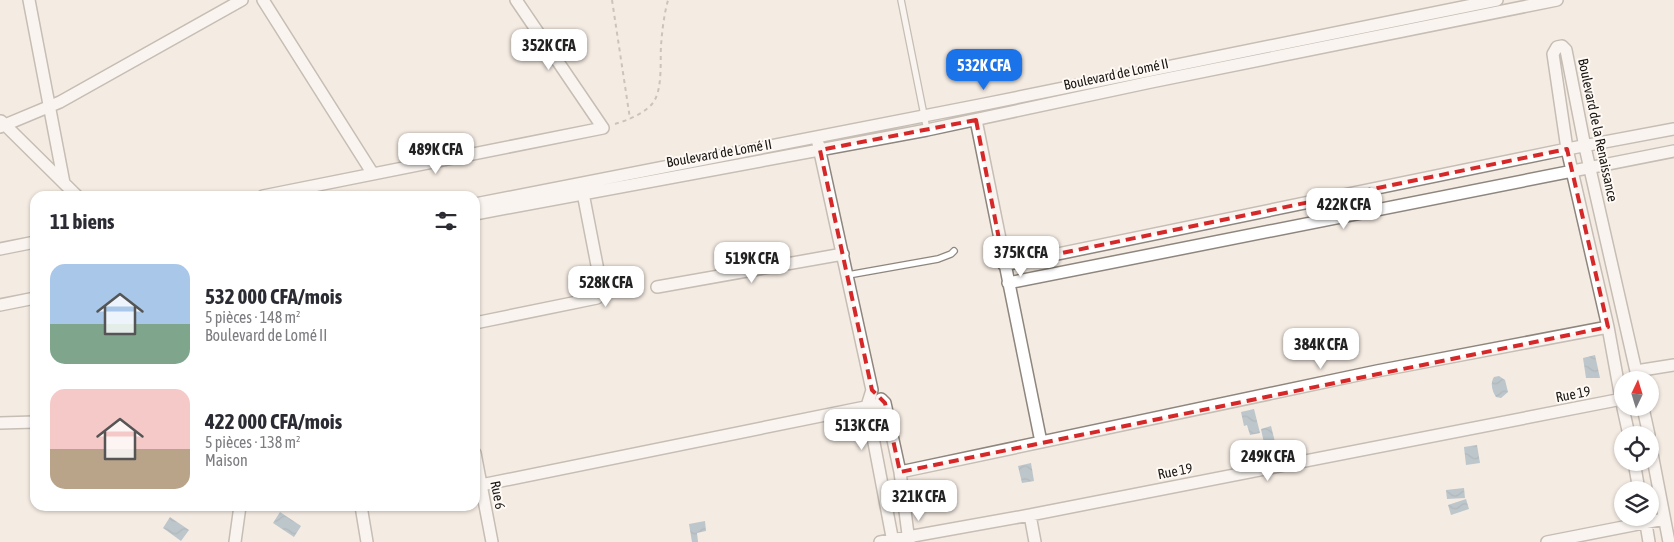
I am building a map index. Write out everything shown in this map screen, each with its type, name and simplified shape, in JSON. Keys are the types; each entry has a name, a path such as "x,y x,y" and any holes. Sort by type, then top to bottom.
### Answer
{"street":[{"path":"29,0 64,183"},
{"path":"72,191 2,124 49,106 242,0"},
{"path":"263,0 374,174"},
{"path":"288,191 603,128 516,0"},
{"name":"Boulevard de Lomé II","path":"480,213 816,136 1497,0"},
{"name":"Boulevard de Lomé II","path":"480,203 582,189 820,150 927,130 1151,82 1557,0"},
{"name":"Boulevard de la Renaissance","path":"1616,371 1608,327 1567,149 1553,54 1557,47 1562,46 1566,50 1584,147 1636,371"},
{"path":"976,120 1040,442"},
{"path":"1004,264 1567,149 1674,130"},
{"path":"816,136 872,390 867,406 888,541"},
{"path":"1008,283 1674,151"},
{"path":"480,322 564,306 597,298 601,294 602,291 582,189"},
{"path":"0,249 30,243"},
{"path":"657,288 843,254"},
{"path":"0,298 30,292"},
{"path":"0,305 30,299"},
{"path":"900,472 1377,371 1608,327"},
{"path":"1652,371 1674,364"},
{"path":"872,390 885,403 900,472 908,540"},
{"path":"481,485 885,403"},
{"name":"Rue 19","path":"888,541 908,540 1030,515 1614,405"},
{"path":"0,423 30,422"},
{"path":"1655,471 1670,539"},
{"name":"Rue 6","path":"480,480 492,542"},
{"path":"235,542 239,511"},
{"path":"362,511 368,542"},
{"path":"1030,515 1035,542"},
{"path":"1659,519 1664,518"},
{"path":"1547,542 1618,526"},
{"path":"1646,526 1649,542"}],"lane":[{"path":"901,0 927,130"},
{"path":"848,275 938,259 954,251"}],"path":[{"path":"612,0 630,119"},
{"path":"603,128 630,119 651,105 656,98 661,70 661,48 668,0"}],"highlighted area":[{"path":"976,120 1004,265 1567,149 1608,327 900,472 885,403 872,390 820,150"}],"water":[{"path":"1595,355 1600,378 1586,378 1583,358"},
{"path":"1499,376 1505,380 1508,392 1501,398 1496,397 1492,387 1494,377"},
{"path":"1254,409 1260,433 1250,435 1247,425 1244,426 1241,412"},
{"path":"1271,426 1276,446 1265,448 1261,429"},
{"path":"1477,445 1480,463 1466,465 1464,447"},
{"path":"1031,463 1034,481 1022,483 1018,466"},
{"path":"931,481 934,498 923,500 920,483"},
{"path":"1464,488 1465,498 1447,499 1446,490"},
{"path":"1466,499 1469,509 1451,515 1448,505"},
{"path":"280,512 301,526 294,537 273,523"},
{"path":"170,517 189,530 181,541 163,528"},
{"path":"705,521 706,531 697,533 698,542 692,542 689,524"}]}
